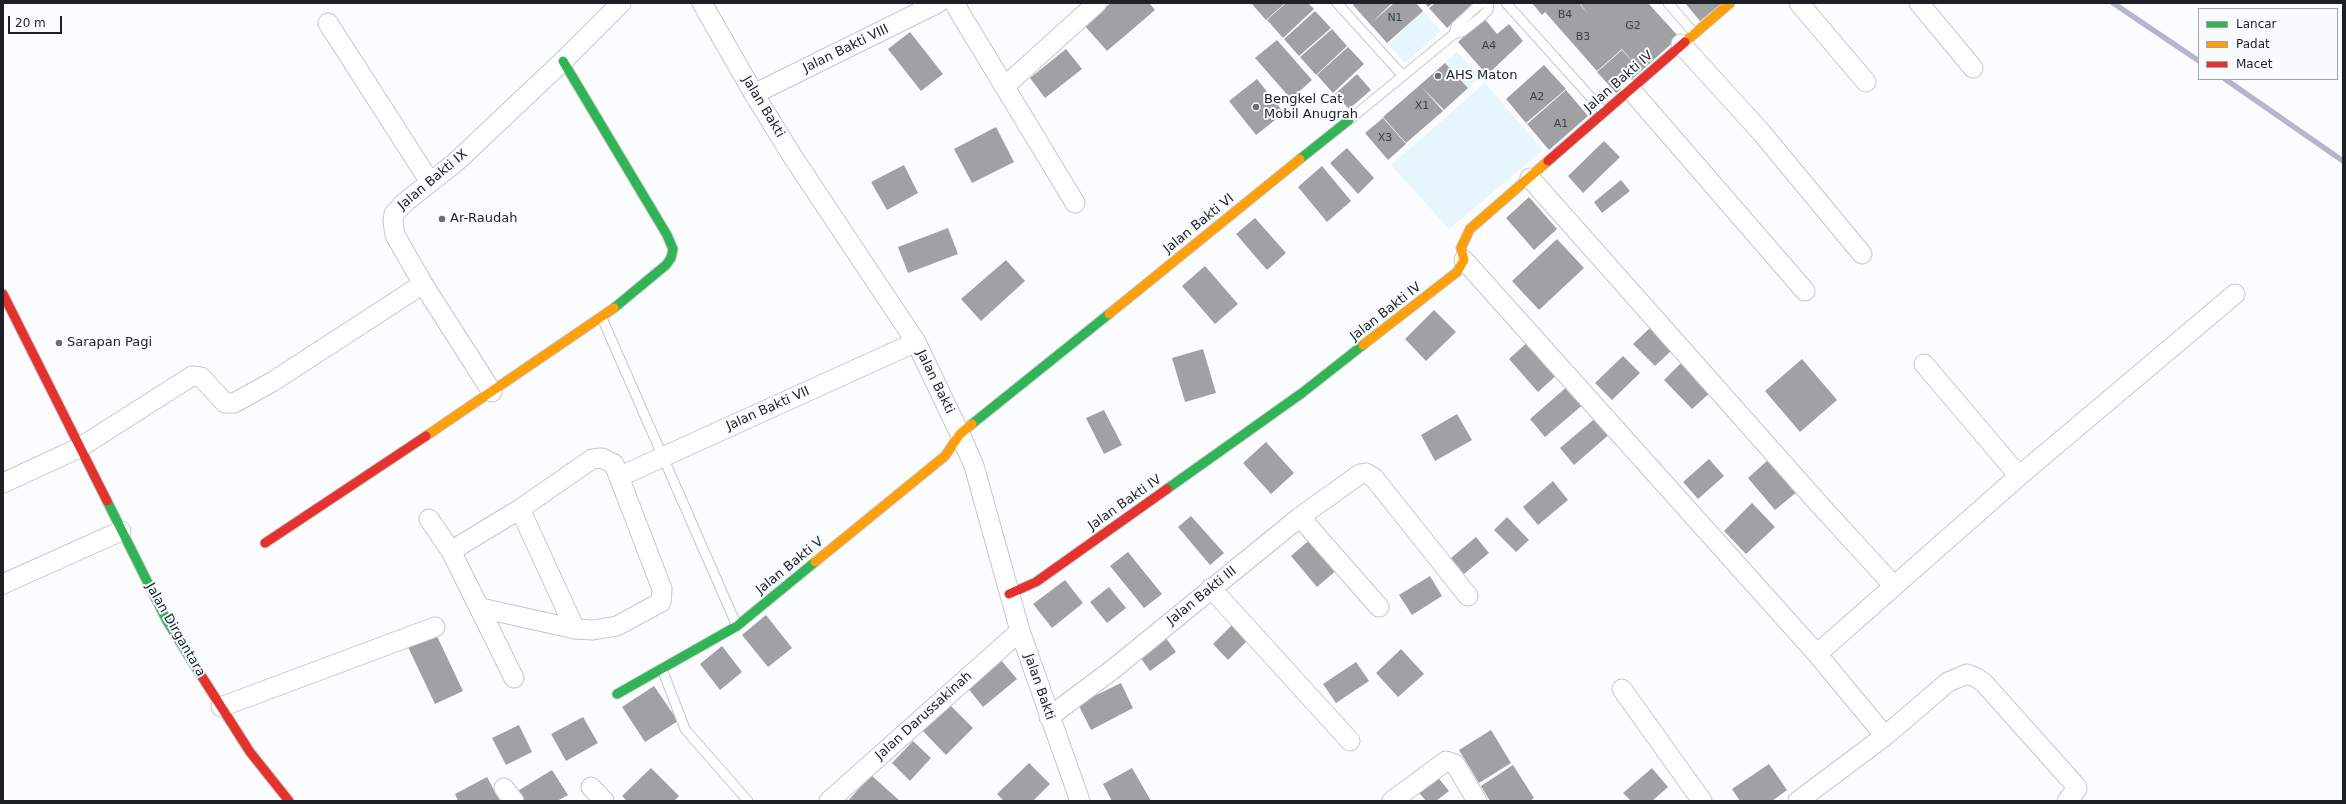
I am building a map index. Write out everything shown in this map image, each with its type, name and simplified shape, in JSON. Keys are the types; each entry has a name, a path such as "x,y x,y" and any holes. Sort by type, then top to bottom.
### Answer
{"street":[{"name":"Jalan Bakti IX","path":"492,392 423,284 395,235 393,221 397,210 456,162 563,61 621,3"},
{"name":"Jalan Bakti","path":"702,3 754,94 916,342 960,434 974,466 1020,631 1049,717 1080,801"},
{"name":"Jalan Bakti VIII","path":"754,94 938,3"},
{"path":"954,3 1075,203"},
{"path":"1005,86 1097,3"},
{"name":"Jalan Bakti IV","path":"1009,594 1036,582 1302,393 1457,272 1464,260 1461,248 1470,229 1730,3"},
{"path":"1799,3 1866,82"},
{"path":"1919,3 1973,68"},
{"path":"328,23 430,182"},
{"path":"1688,39 1761,132 1862,254"},
{"path":"265,543 602,318 666,265 672,258 673,249 667,235 563,61"},
{"path":"1630,89 1805,291"},
{"name":"Jalan Bakti VI","path":"960,434 1349,120"},
{"path":"1530,178 1813,498 1894,586"},
{"path":"1464,260 1817,654 1885,736"},
{"path":"3,482 79,448 194,375 201,377 223,402 228,404 234,403 272,382 423,284"},
{"name":"Jalan Dirgantara","path":"3,294 166,621 250,752 289,801"},
{"path":"1817,654 2019,476 2235,294"},
{"name":"Jalan Bakti VII","path":"621,476 916,342"},
{"path":"1924,364 2019,476"},
{"name":"Jalan Bakti V","path":"617,694 738,626 945,456 960,434"},
{"path":"451,551 520,509 592,459 602,458 610,461 614,464 621,476 662,589 662,599 655,607 617,626 605,629 575,629 481,608"},
{"name":"Jalan Bakti III","path":"1049,717 1112,670 1211,588 1300,517 1355,476 1366,473 1374,478 1468,596"},
{"path":"520,509 575,629"},
{"path":"1300,517 1379,607"},
{"path":"429,519 451,551 481,608 514,678"},
{"path":"3,584 120,531"},
{"path":"1211,588 1350,741"},
{"path":"221,707 435,627"},
{"name":"Jalan Darussakinah","path":"829,801 1020,631"},
{"path":"1798,801 1885,736 1948,682 1962,675 1972,675 1984,683 2076,786 2077,789 2066,801"},
{"path":"1622,689 1702,801"},
{"path":"1392,801 1446,761 1455,764 1477,801"},
{"path":"591,787 604,801"}],"lane":[{"path":"1337,3 1403,76"},
{"name":"Jalan Bakti VI","path":"1349,120 1454,34 1456,26 1468,14 1482,4 1489,3"},
{"path":"1506,3 1604,112"},
{"path":"1668,3 1688,39"},
{"path":"602,318 738,626"},
{"path":"662,669 685,729 748,801"}],"shaded area":[{"path":"1423,11 1441,31 1405,63 1388,44"},
{"path":"1457,52 1480,77 1469,88 1445,62"},
{"path":"1485,83 1543,150 1449,229 1391,165"}],"building":[{"path":"1111,3 1149,3 1155,10 1107,51 1084,25"},
{"path":"1251,3 1285,3 1266,20"},
{"path":"1286,3 1308,3 1314,9 1283,38 1267,20"},
{"path":"1355,3 1392,3 1370,24 1353,5"},
{"path":"1394,3 1416,3 1423,11 1387,43 1370,24"},
{"path":"1425,3 1433,3 1428,7"},
{"path":"1435,3 1474,3 1447,28 1429,8"},
{"path":"1532,3 1579,3 1589,15 1580,3 1648,3 1679,37 1641,71 1622,49 1597,71 1545,12 1542,15"},
{"path":"1685,3 1722,3 1700,21"},
{"path":"1315,11 1331,28 1299,56 1284,39"},
{"path":"1484,18 1497,34 1509,24 1523,41 1487,75 1458,42"},
{"path":"1332,29 1347,46 1316,75 1300,57"},
{"path":"910,32 943,74 921,91 888,49"},
{"name":"Bengkel Cat Mobil Anugrah","path":"1277,40 1312,80 1291,99 1255,58"},
{"path":"1348,47 1364,64 1333,93 1317,75"},
{"path":"1066,49 1082,69 1045,98 1030,78"},
{"path":"1622,50 1641,71 1616,93 1597,72"},
{"path":"1445,63 1468,88 1444,110 1420,85"},
{"path":"1544,65 1566,89 1526,123 1506,99"},
{"path":"1357,74 1371,90 1349,109 1335,94"},
{"name":"Bengkel Cat Mobil Anugrah","path":"1257,79 1284,113 1256,135 1229,101"},
{"path":"1420,85 1443,111 1406,143 1383,117"},
{"path":"1566,90 1588,116 1549,150 1527,124"},
{"path":"1383,118 1406,144 1388,160 1365,133"},
{"path":"996,127 1014,162 972,183 954,149"},
{"path":"1604,141 1620,157 1583,193 1568,176"},
{"path":"1347,148 1374,178 1358,194 1330,163"},
{"path":"904,165 918,193 887,210 871,182"},
{"path":"1322,166 1351,201 1327,222 1298,187"},
{"path":"1621,180 1630,191 1602,213 1594,202"},
{"path":"1529,197 1557,229 1534,250 1506,218"},
{"path":"1255,218 1286,253 1267,270 1236,234"},
{"path":"948,228 958,254 908,273 898,247"},
{"path":"1557,239 1584,268 1539,310 1512,281"},
{"path":"1006,260 1025,281 981,321 961,299"},
{"path":"1205,266 1238,304 1215,324 1182,286"},
{"path":"1434,310 1456,332 1426,361 1405,339"},
{"path":"1651,327 1672,350 1655,366 1633,344"},
{"path":"1531,339 1560,372 1538,392 1509,359"},
{"path":"1203,349 1216,393 1185,402 1172,358"},
{"path":"1623,356 1640,373 1612,400 1595,383"},
{"path":"1802,359 1837,400 1800,432 1765,391"},
{"path":"1683,361 1712,391 1692,409 1664,380"},
{"path":"1569,385 1585,403 1545,437 1530,419"},
{"path":"1104,410 1122,445 1104,454 1086,418"},
{"path":"1457,414 1472,440 1435,461 1421,435"},
{"path":"1598,416 1611,433 1574,465 1560,448"},
{"path":"1266,442 1294,473 1271,494 1243,463"},
{"path":"1709,459 1724,476 1698,499 1683,482"},
{"path":"1769,459 1798,491 1775,510 1748,478"},
{"path":"1553,481 1568,500 1538,525 1523,507"},
{"path":"1752,503 1775,527 1746,554 1724,531"},
{"path":"1191,516 1224,553 1210,565 1178,527"},
{"path":"1507,517 1529,540 1516,552 1494,530"},
{"path":"1313,537 1339,568 1317,587 1291,556"},
{"path":"1476,537 1489,553 1464,574 1451,558"},
{"path":"1128,552 1162,594 1144,608 1110,566"},
{"path":"1430,576 1442,596 1412,615 1399,595"},
{"path":"1065,580 1083,603 1052,628 1033,604"},
{"path":"1109,587 1126,608 1107,623 1090,602"},
{"path":"766,615 792,648 768,667 742,635"},
{"path":"1234,623 1249,639 1228,660 1213,644"},
{"path":"436,634 463,691 435,704 408,647"},
{"path":"1163,634 1176,652 1150,671 1137,653"},
{"path":"722,646 742,672 720,690 700,664"},
{"path":"1401,649 1424,674 1398,697 1376,673"},
{"path":"1000,659 1017,679 983,707 967,687"},
{"path":"1356,662 1369,681 1336,703 1323,684"},
{"path":"1121,683 1133,708 1091,730 1078,704"},
{"path":"654,686 678,721 645,742 622,707"},
{"path":"946,701 973,728 946,755 919,727"},
{"path":"583,717 598,743 566,761 551,734"},
{"path":"519,725 532,752 506,765 492,738"},
{"path":"1491,730 1511,763 1479,783 1459,750"},
{"path":"913,741 931,758 910,781 892,763"},
{"path":"1029,763 1050,784 1033,801 1004,801 997,794"},
{"path":"1769,764 1787,790 1772,801 1740,801 1732,789"},
{"path":"1513,765 1534,798 1530,801 1490,801 1481,786"},
{"path":"651,768 679,796 674,801 627,801 622,796"},
{"path":"1132,768 1151,801 1112,801 1103,784"},
{"path":"1652,768 1668,787 1652,801 1631,801 1623,793"},
{"path":"552,770 568,795 557,801 521,801 516,792"},
{"path":"1435,774 1449,791 1436,801 1426,801 1416,789"},
{"path":"871,775 900,801 848,801"},
{"path":"487,777 500,801 458,801 455,794"}],"waterway":[{"path":"2113,3 2198,60"},
{"path":"2226,80 2343,161"}],"traffic: fast":[{"path":"563,61 667,235 673,249 671,258 666,265 614,308"},
{"path":"1300,159 1349,120"},
{"path":"972,424 1109,314"},
{"path":"1167,489 1302,393 1363,345"},
{"path":"107,501 167,621 197,669"},
{"path":"617,694 737,626 815,562"}],"traffic: slow":[{"path":"1685,42 1730,3"},
{"path":"1109,314 1300,159"},
{"path":"1363,345 1457,272 1464,260 1461,248 1470,229 1548,161"},
{"path":"426,436 614,308"},
{"path":"815,562 945,456 960,434 972,424"}],"traffic: jam":[{"path":"1548,161 1685,42"},
{"path":"3,294 107,501"},
{"path":"265,543 426,436"},
{"path":"1009,594 1036,582 1167,489"},
{"path":"197,669 250,752 289,801"}],"place":[{"name":"AHS Maton","path":"1438,76"},
{"name":"Bengkel Cat Mobil Anugrah","path":"1256,107"},
{"name":"Ar-Raudah","path":"442,219"},
{"name":"Sarapan Pagi","path":"59,343"}]}
